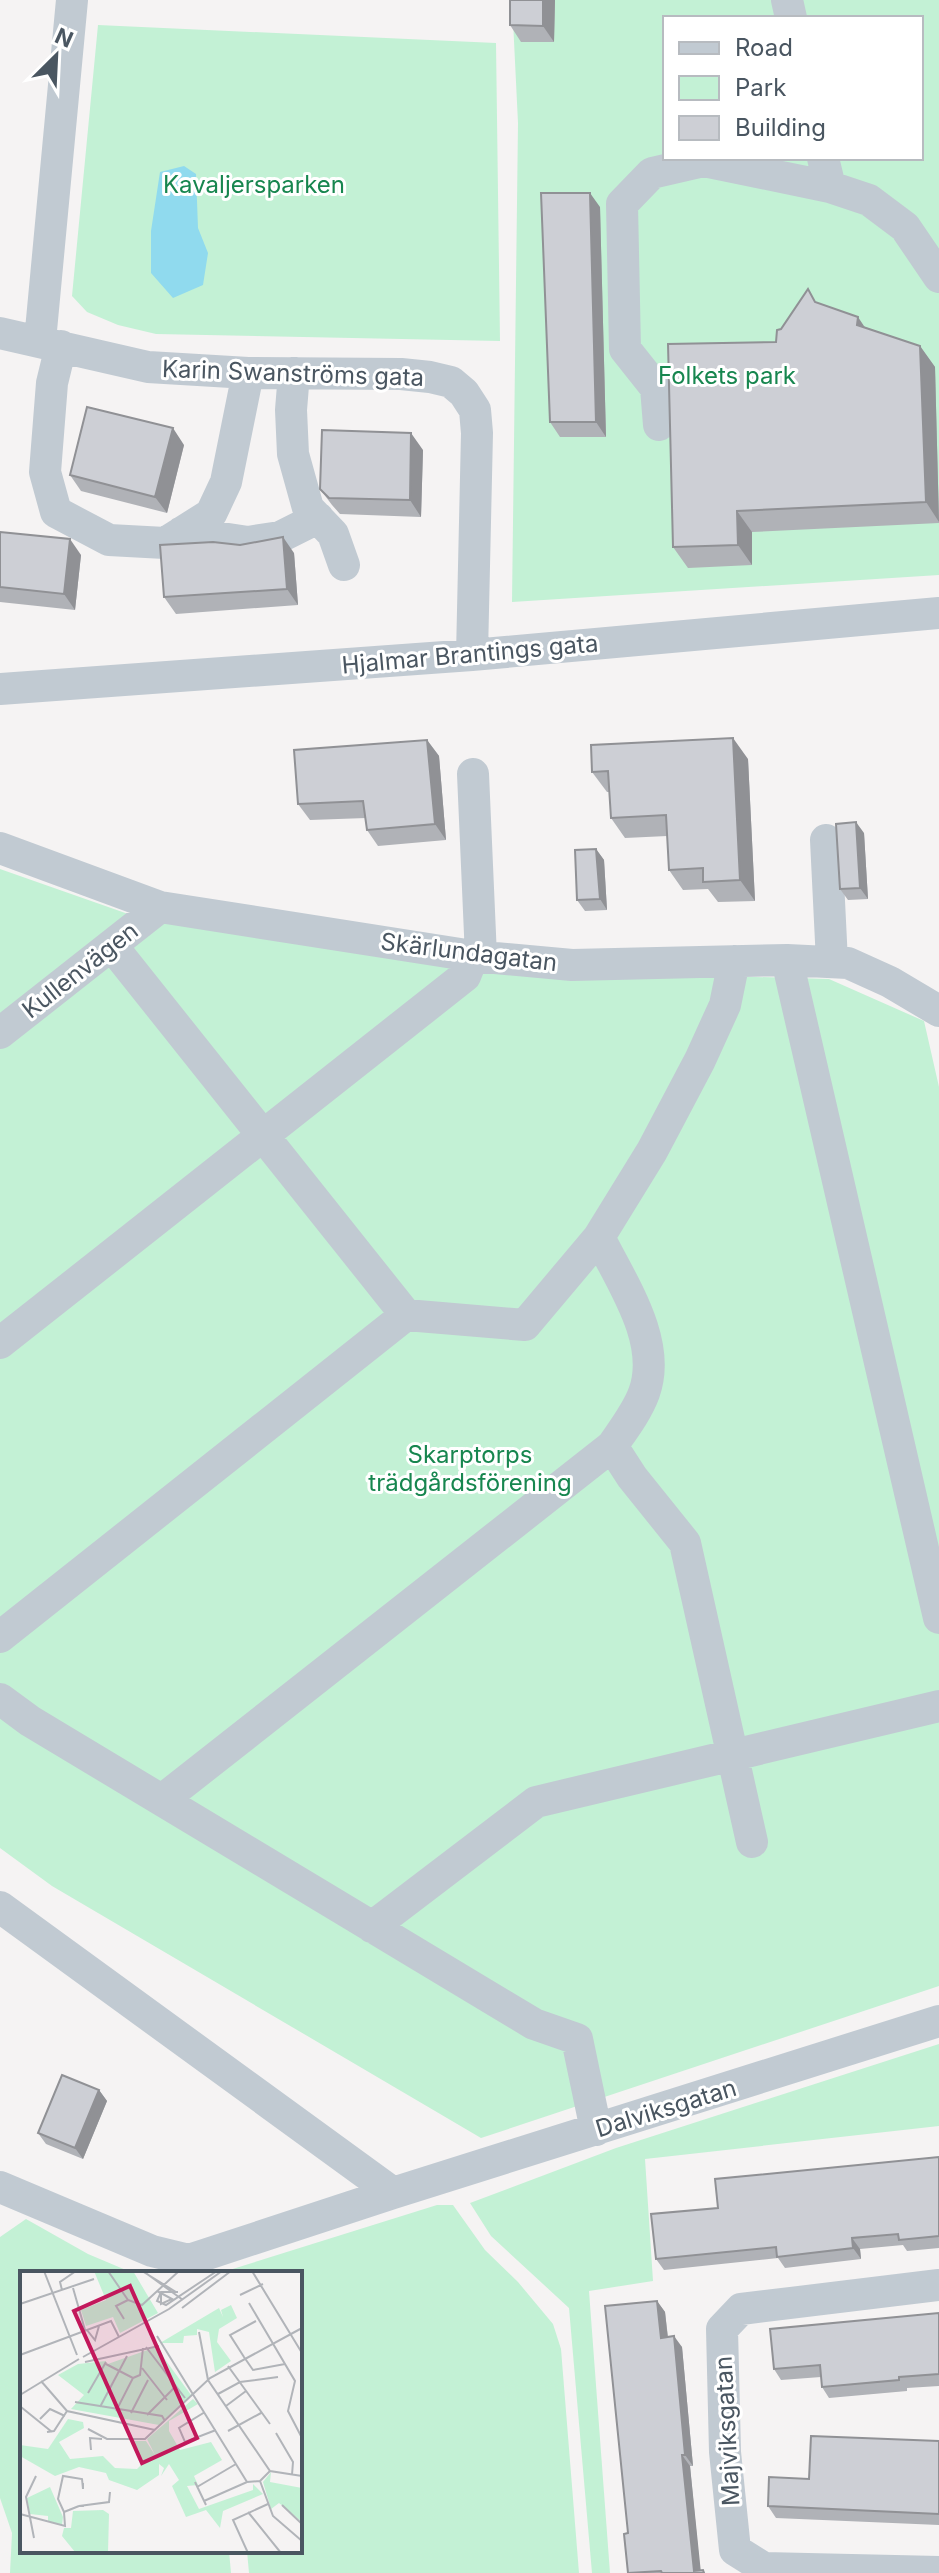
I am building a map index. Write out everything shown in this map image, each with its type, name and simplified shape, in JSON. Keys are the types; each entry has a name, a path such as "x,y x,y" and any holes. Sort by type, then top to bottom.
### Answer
{"street":[{"path":"72,0 45,472 56,512 109,540 165,543 211,514 226,482 248,373"},
{"path":"659,425 656,388 625,349 622,204 652,173 704,161 826,173 905,227 939,277"},
{"name":"Karin Swanströms gata","path":"0,333 148,367 248,373 401,374 451,382 464,393 475,410 477,433 472,655"},
{"path":"294,373 291,410 293,454 308,508 333,534 344,565"},
{"path":"182,532 248,542 280,537 318,518"},
{"name":"Hjalmar Brantings gata","path":"0,689 472,655 939,613"},
{"path":"0,1343 465,976 477,957 473,774"},
{"path":"826,840 832,962"},
{"name":"Skärlundagatan","path":"0,848 160,907 477,957 572,965 787,960 848,963 890,982 939,1011"},
{"name":"Kullenvägen","path":"0,1033 160,907"},
{"path":"112,946 406,1315"},
{"path":"787,960 939,1618"},
{"path":"0,1637 406,1315 525,1325 599,1237 652,1151 725,1005 734,961"},
{"path":"162,1800 612,1446 644,1393 649,1359 640,1322 599,1237"},
{"path":"612,1446 632,1477 685,1543 752,1842"},
{"path":"0,1699 30,1721 534,2024 577,2039 596,2130"},
{"path":"372,1927 536,1802 939,1706"},
{"path":"0,1907 393,2193"},
{"name":"Dalviksgatan","path":"0,2187 152,2251 189,2260 939,2021"},
{"name":"Majviksgatan","path":"939,2285 741,2309 722,2329 725,2452 735,2550 764,2568 939,2572"}],"green space":[{"name":"Folkets park","path":"512,0 939,0 939,575 512,602 518,123"},
{"name":"Kavaljersparken","path":"98,25 496,43 500,341 156,334 118,325 87,312 72,296"},
{"path":"0,869 131,915 0,1024"},
{"name":"Skarptorps trädgårdsförening","path":"161,918 474,969 829,979 924,1021 939,1087 939,1986 481,2138 52,1886 0,1848 0,1041"},
{"path":"939,2044 939,2126 645,2159 653,2281 589,2291 610,2573 592,2573 569,2308 491,2236 470,2203 616,2148"},
{"path":"437,2205 453,2205 485,2250 518,2282 553,2324 561,2349 579,2573 249,2573 247,2553 302,2553 302,2271 226,2271"},
{"path":"26,2219 88,2254 128,2271 20,2271 20,2553 229,2553 231,2573 10,2573 12,2533 0,2498 0,2237"}],"water":[{"path":"184,166 196,174 198,228 208,253 203,285 173,298 151,273 151,231 160,172"}],"building":[{"path":"510,0 543,0 543,26 510,25"},
{"path":"541,193 590,193 596,422 550,422"},
{"path":"808,289 815,302 858,317 857,325 920,346 926,502 737,511 738,545 673,547 668,344 776,342 777,330 781,329"},
{"path":"87,407 173,428 155,497 70,475"},
{"path":"322,430 411,433 410,500 329,498 320,489"},
{"path":"0,532 70,539 64,594 0,587"},
{"path":"283,537 287,589 164,597 160,545 213,542 240,545"},
{"path":"733,738 740,880 703,882 703,868 669,870 666,815 611,818 608,771 592,772 591,745"},
{"path":"427,740 435,824 367,830 363,801 298,804 294,750"},
{"path":"856,822 860,888 840,889 836,824"},
{"path":"596,849 600,899 577,900 575,850"},
{"path":"62,2075 99,2090 75,2148 38,2133"},
{"path":"939,2157 939,2236 899,2240 898,2234 852,2238 853,2248 777,2257 776,2247 656,2259 651,2214 718,2208 715,2179"},
{"path":"657,2301 661,2338 674,2336 694,2571 703,2570 704,2573 628,2573 624,2534 628,2533 605,2306"},
{"path":"939,2313 939,2374 822,2387 820,2365 774,2369 770,2329"},
{"path":"811,2436 939,2441 939,2514 768,2506 769,2477 809,2479"}]}
